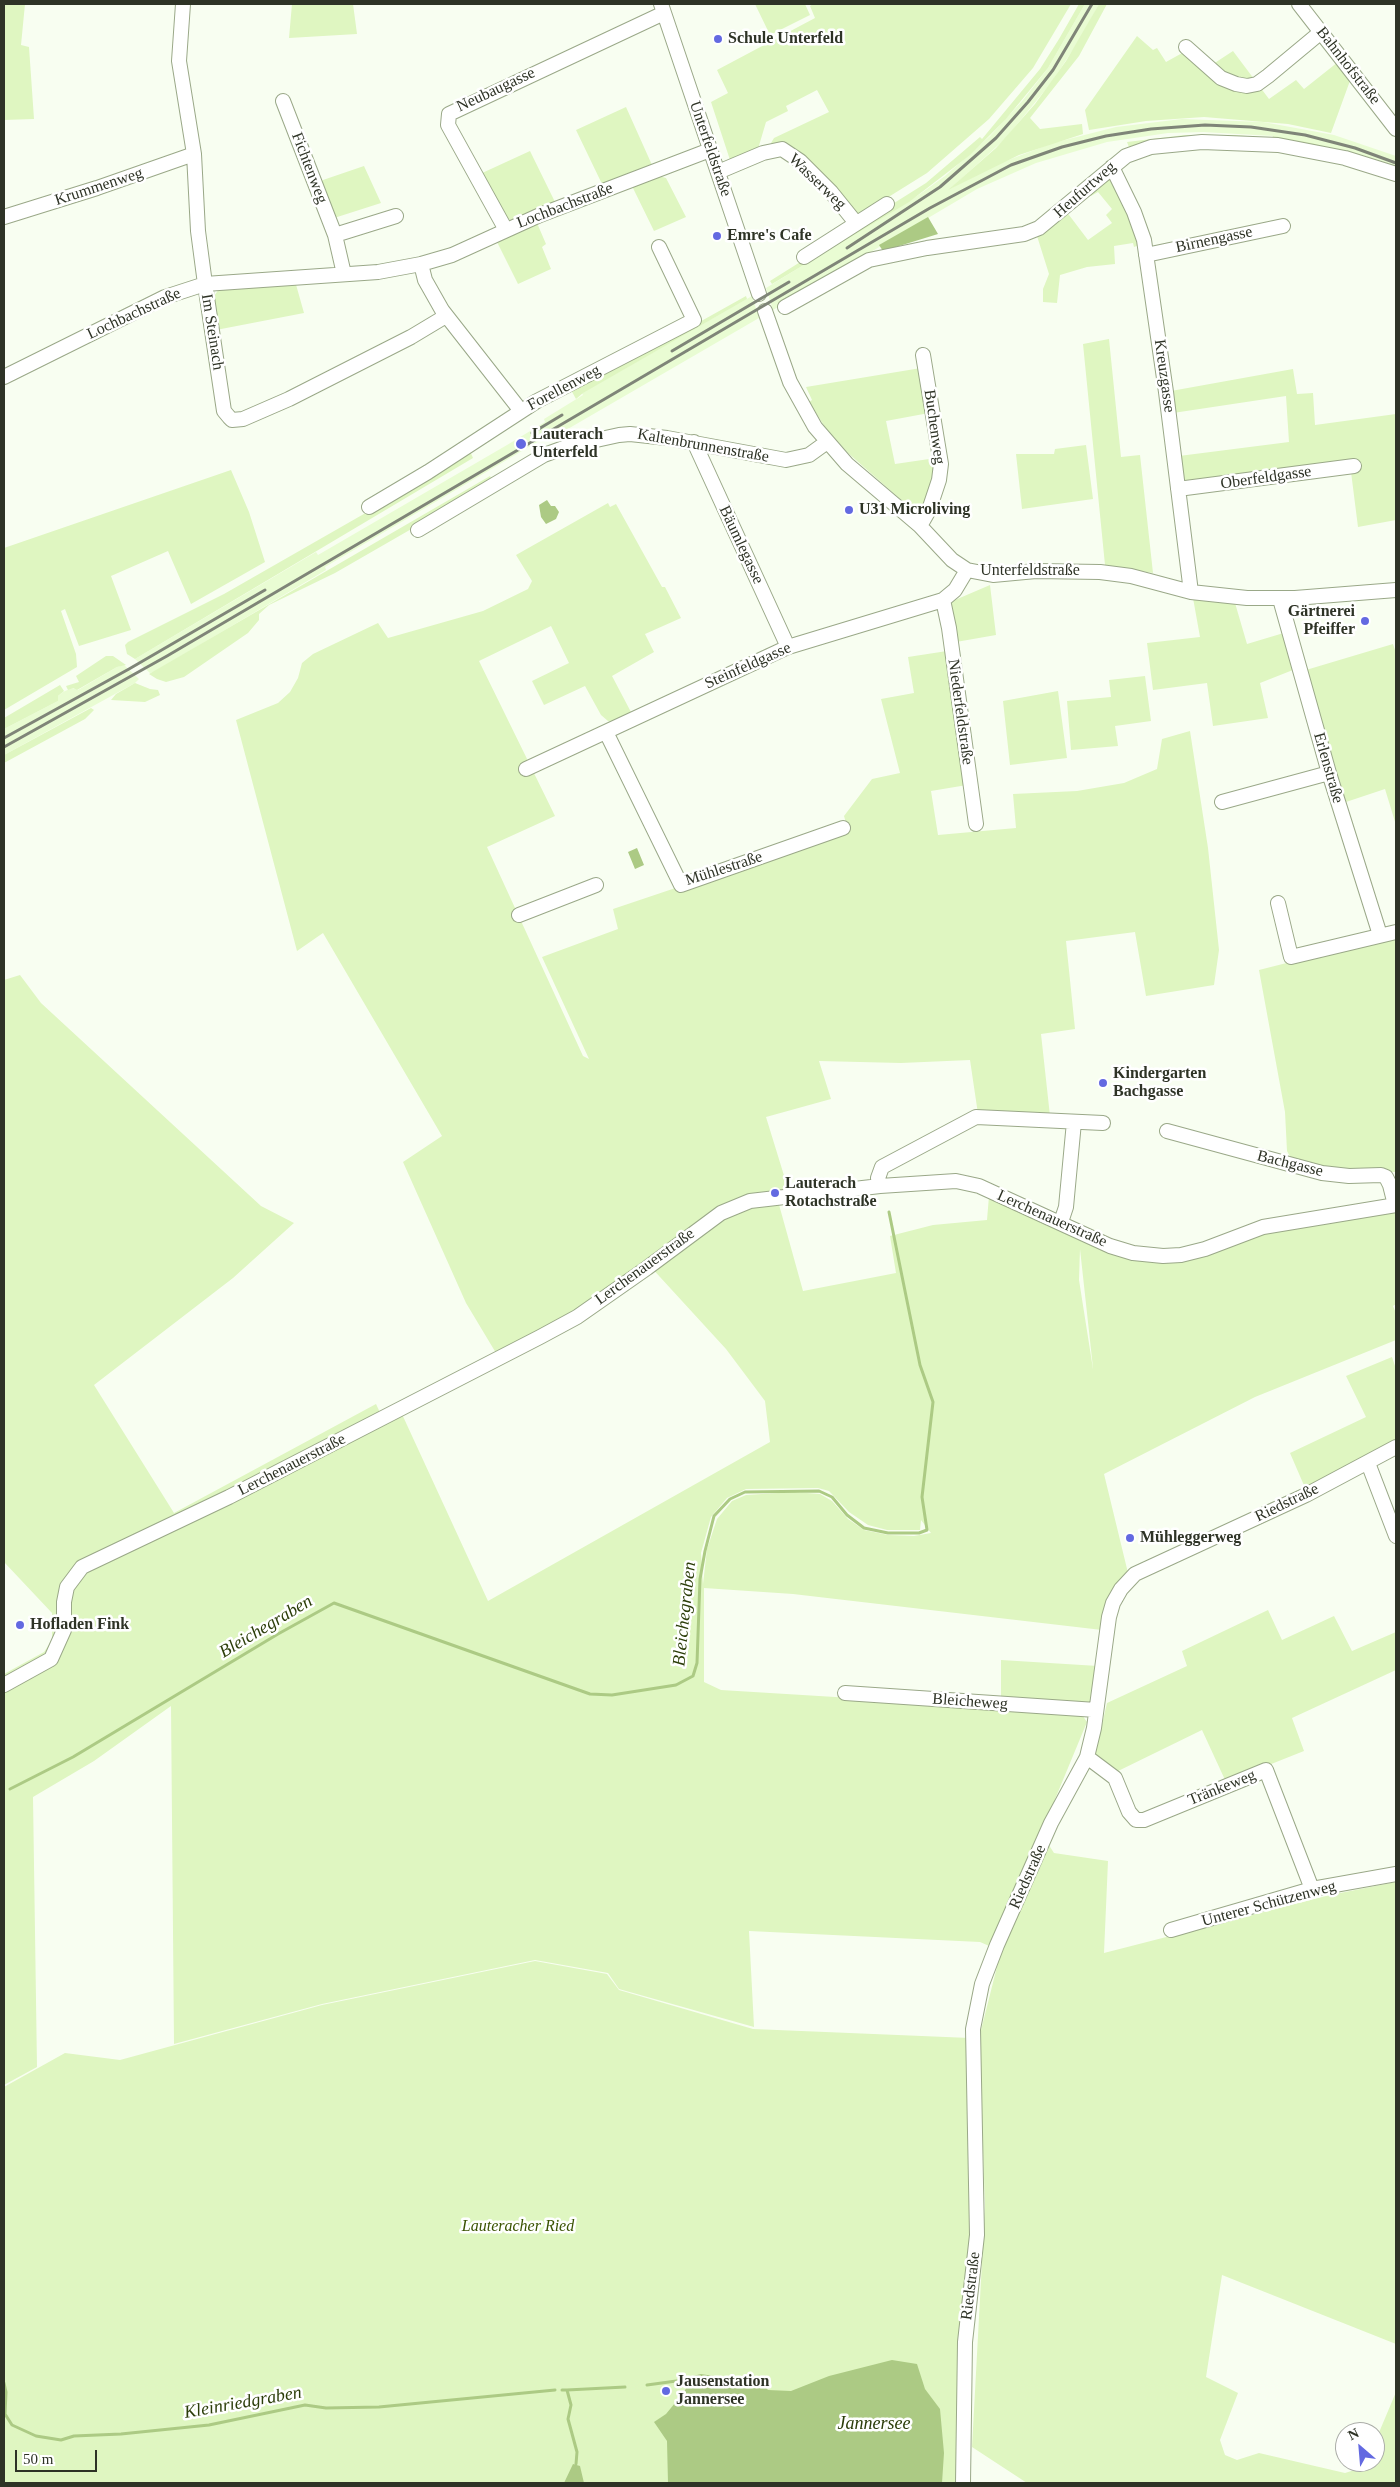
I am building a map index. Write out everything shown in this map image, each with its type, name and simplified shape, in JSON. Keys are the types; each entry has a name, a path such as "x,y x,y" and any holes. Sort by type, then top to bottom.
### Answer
{"street":[{"name":"Im Steinach","path":"183,4 179,61 194,154 198,231 224,410 232,420 252,416 289,399 403,341 446,316"},
{"name":"Bahnhofstraße","path":"1299,4 1396,129"},
{"name":"Unterfeldstraße","path":"662,8 759,294"},
{"name":"Neubaugasse","path":"506,230 448,125 449,114 662,8"},
{"path":"1186,47 1221,78 1247,86 1262,80 1322,32"},
{"name":"Fichtenweg","path":"283,101 335,235 344,274"},
{"name":"Heufurtweg","path":"785,307 869,260 927,248 1030,232 1047,223 1126,156 1142,149 1176,143 1216,142 1278,145 1310,150 1396,174"},
{"name":"Wasserweg","path":"718,172 763,152 782,149 800,161 831,192 856,223"},
{"name":"Lochbachstraße","path":"4,377 165,297 205,284 344,274 421,264 452,255 506,230 710,150"},
{"name":"Krummenweg","path":"4,217 97,188 194,154"},
{"name":"Kreuzgasse","path":"1112,167 1138,220 1146,254 1191,592"},
{"name":"Wasserweg","path":"804,257 887,204"},
{"path":"335,235 396,216"},
{"name":"Birnengasse","path":"1146,254 1283,226"},
{"name":"Forellenweg","path":"369,507 564,386 629,355 694,320 659,247"},
{"path":"421,264 425,280 446,316 521,411"},
{"name":"Unterfeldstraße","path":"765,311 792,387 806,413 827,442 857,474 920,526 952,560 967,570 993,575 1036,571 1100,572 1131,576 1191,592 1247,598 1280,599 1396,590"},
{"name":"Buchenweg","path":"920,526 929,510 939,480 941,464 923,356"},
{"name":"Kaltenbrunnenstraße","path":"418,530 536,460 559,449 625,434 694,442 786,460 809,456 827,442"},
{"name":"Bäumlegasse","path":"694,442 788,647"},
{"name":"Oberfeldgasse","path":"1178,489 1354,466"},
{"name":"Steinfeldgasse","path":"526,770 788,647 942,600 955,590 967,570"},
{"name":"Erlenstraße","path":"1280,599 1329,773 1380,935"},
{"name":"Niederfeldstraße","path":"942,600 950,635 976,824"},
{"name":"Mühlestraße","path":"606,732 681,885 843,828"},
{"path":"1222,802 1329,773"},
{"path":"519,915 596,885"},
{"path":"1278,903 1291,957 1396,932"},
{"path":"880,1186 878,1178 882,1167 976,1117 1104,1123"},
{"path":"1061,1222 1066,1207 1074,1122"},
{"name":"Bachgasse","path":"1167,1131 1322,1173 1349,1176 1381,1175 1386,1177 1396,1205"},
{"name":"Lerchenauerstraße","path":"4,1685 51,1659 64,1630 64,1602 67,1587 75,1574 90,1562 220,1502 540,1337 577,1316 616,1290 721,1213 750,1202 880,1186 956,1181 979,1186 1125,1251 1163,1256 1181,1255 1205,1249 1263,1227 1396,1205"},
{"name":"Riedstraße","path":"963,2483 964,2342 977,2235 973,2029 982,1984 997,1945 1051,1823 1087,1757 1096,1710 1109,1617 1121,1589 1135,1574 1306,1495 1396,1447"},
{"path":"1368,1462 1396,1536"},
{"name":"Bleicheweg","path":"845,1693 1096,1710"},
{"name":"Tränkeweg","path":"1087,1757 1115,1778 1129,1812 1136,1820 1144,1820 1266,1770 1312,1889"},
{"name":"Unterer Schützenweg","path":"1171,1930 1312,1889 1396,1874"}],"shaded area":[{"path":"1085,4 1099,4 1080,39 1051,83 1005,139 951,188 1003,162 1053,143 1116,127 1182,119 1263,122 1334,135 1396,156 1396,170 1273,136 1203,132 1168,133 1107,142 1036,163 977,189 773,310 766,288 920,194 945,176 990,136 1023,100 1048,68"},
{"path":"752,296 759,318 554,437 552,433 325,567 326,570 154,672 150,673 135,659 316,552 318,555 507,445 545,422 544,419 583,395 582,393"},
{"path":"124,665 139,679 135,683 4,755 4,729 58,701 57,697 63,692 72,688 78,690 117,667"}],"green space":[{"path":"4,4 25,4 21,45 29,47 34,119 4,120"},
{"path":"292,4 353,4 357,34 289,38"},
{"path":"755,4 805,4 810,15 770,35"},
{"path":"813,4 1071,4 1033,68 989,119 927,173 858,216 780,147 771,143 774,138 829,112 817,90 786,106 788,111 766,122 758,149 731,163 711,102 728,93 717,70 815,18 810,6"},
{"path":"1079,4 1085,4 1048,68 1006,119 970,155 909,202 772,284 770,281 926,183 980,137 982,139 1040,69"},
{"path":"1099,4 1107,4 1079,56 1030,118 1040,129 1082,124 1083,134 1019,155 948,190 996,148 1035,104 1066,61"},
{"path":"1137,36 1153,50 1157,48 1166,62 1184,52 1204,70 1233,51 1269,99 1296,80 1304,89 1338,62 1351,78 1331,133 1288,124 1204,117 1146,121 1089,130 1085,110"},
{"path":"626,107 652,165 602,184 576,130"},
{"path":"1185,135 1235,135 1272,138 1273,136 1312,143 1356,155 1307,146 1130,150 1127,142"},
{"path":"530,151 555,202 510,220 505,217 480,174"},
{"path":"364,166 381,203 331,219 320,184 323,180"},
{"path":"1110,173 1134,219 1139,245 1134,247 1133,243 1114,246 1115,264 1087,267 1060,275 1057,303 1043,302 1043,289 1049,274 1037,236 1066,211 1088,240 1112,223 1106,215 1112,209 1098,192 1091,196 1087,191"},
{"path":"659,176 666,178 686,217 654,231 632,186"},
{"path":"537,223 546,244 542,247 551,269 518,284 496,240"},
{"path":"295,281 304,313 216,330 212,299 219,289"},
{"path":"746,296 747,299 583,393 576,399 570,388 687,329"},
{"path":"1109,339 1121,457 1140,455 1153,573 1105,565 1083,344"},
{"path":"921,368 929,413 886,421 895,464 936,458 936,476 920,513 916,513 848,453 825,427 809,402 812,400 806,387"},
{"path":"1293,369 1297,394 1313,393 1315,425 1396,414 1396,520 1358,527 1350,464 1182,486 1179,456 1289,442 1286,396 1173,413 1171,391"},
{"path":"1086,445 1093,499 1022,509 1016,454 1054,454 1055,449"},
{"path":"469,449 473,458 135,659 127,654 125,645 128,642 224,594 390,499"},
{"path":"231,470 249,512 265,562 191,604 168,551 111,576 131,630 79,646 65,609 61,611 76,654 77,667 4,710 4,548"},
{"path":"490,476 493,482 335,573 269,605 259,614 259,620 248,633 184,677 166,682 149,674"},
{"path":"608,503 610,507 616,504 681,618 645,634 654,652 612,676 632,714 611,722 601,715 585,686 544,705 532,681 569,663 551,626 479,661 555,816 487,847 583,1056 589,1059 542,957 618,929 613,909 848,830 844,816 872,779 900,773 881,699 914,693 908,657 947,651 967,785 931,791 938,835 1016,828 1013,794 1077,791 1124,783 1157,769 1162,739 1190,731 1208,848 1219,950 1214,985 1146,996 1135,932 1066,941 1075,1029 1041,1034 1050,1116 978,1114 970,1060 901,1063 819,1061 831,1099 766,1117 790,1195 778,1201 803,1291 896,1273 890,1236 933,1225 987,1220 989,1196 1142,1257 1261,1231 1396,1212 1396,1304 1393,1306 1396,1313 1396,1340 1255,1397 1104,1474 1128,1573 1102,1630 793,1594 704,1588 704,1682 721,1690 1080,1712 1087,1722 1041,1833 1054,1853 1108,1861 1104,1953 1330,1895 1396,1882 1396,2344 1222,2275 1206,2377 1238,2393 1220,2440 1225,2455 1237,2460 1259,2453 1345,2473 1385,2472 1385,2422 1383,2422 1396,2392 1396,2483 1027,2483 972,2447 985,2206 979,2038 1001,1951 980,1942 749,1931 754,2027 619,1989 608,1973 535,1960 322,2004 174,2044 171,1706 94,1761 33,1797 37,2067 4,2085 4,1674 44,1652 52,1640 52,1613 4,1562 4,980 20,975 41,1003 261,1206 294,1223 233,1278 94,1385 174,1513 376,1404 384,1421 401,1412 488,1601 770,1442 765,1401 726,1349 649,1265 502,1363 466,1303 403,1162 442,1136 323,933 297,951 236,720 278,703 290,692 298,678 302,663 313,654 378,623 388,638 483,611 528,589 532,581 516,555","holes":["1080,1249 1093,1368 1079,1280","818,1488 829,1491 849,1512 868,1525 887,1530 920,1530 921,1520 931,1533 914,1536 888,1535 864,1530 848,1519 832,1501 820,1494 794,1492 746,1495 732,1501 717,1519 707,1549 703,1584 701,1553 711,1517 727,1498 746,1489"]},
{"path":"990,585 996,635 956,642 948,603"},
{"path":"1193,598 1235,603 1247,644 1287,632 1298,668 1260,683 1268,718 1213,726 1207,683 1153,690 1147,643 1200,637"},
{"path":"1393,644 1396,653 1396,825 1385,789 1346,802 1306,670"},
{"path":"106,656 113,656 126,665 117,667 77,690 73,688 68,690 66,686 79,682 76,676"},
{"path":"1145,676 1151,721 1115,726 1118,746 1071,750 1067,701 1111,697 1109,680"},
{"path":"135,683 158,690 160,695 145,702 111,700 116,694"},
{"path":"60,685 64,691 58,696 58,701 4,729 4,718"},
{"path":"1058,691 1067,758 1010,765 1003,701"},
{"path":"91,708 94,710 85,719 4,763 4,755"},
{"path":"1385,938 1395,938 1396,941 1396,1172 1343,1171 1293,1162 1287,1151 1285,1112 1259,970"},
{"path":"1392,1357 1396,1369 1396,1441 1306,1490 1290,1453 1366,1417 1346,1376"},
{"path":"1268,1610 1282,1640 1334,1616 1352,1651 1396,1632 1396,1670 1292,1718 1304,1751 1226,1782 1202,1730 1114,1773 1095,1755 1107,1703 1187,1666 1182,1651"},
{"path":"1001,1660 1098,1666 1093,1701 1087,1705 1001,1698"},
{"name":"Lauteracher Ried","path":"535,1961 607,1974 619,1990 753,2029 970,2038 982,2206 960,2483 4,2483 4,2087 65,2053 120,2060 322,2005"}],"water":[{"path":"928,217 938,234 883,251 879,245"},
{"path":"547,500 559,512 556,519 546,524 541,517 539,505"},
{"path":"637,848 644,865 635,869 628,852"},
{"name":"Jannersee","path":"892,2360 917,2364 925,2389 940,2409 944,2453 942,2483 668,2483 667,2441 654,2422 666,2414 684,2392 693,2376 701,2374 726,2378 755,2376 768,2390 791,2391 829,2376"},
{"path":"573,2464 580,2466 584,2483 564,2483"}],"waterway":[{"name":"Bleichegraben","path":"10,1789 73,1757 278,1634 334,1603 590,1694 612,1695 676,1685 693,1676 697,1663 700,1579 705,1551 714,1516 730,1499 745,1492 819,1491 832,1497 847,1515 864,1528 888,1533 919,1533 927,1530 922,1497 933,1402 920,1365 889,1212"},
{"name":"Kleinriedgraben","path":"647,2385 691,2379"},
{"name":"Kleinriedgraben","path":"4,2383 6,2392 5,2414 12,2425 36,2436 61,2440 74,2436 121,2434 209,2425 305,2405 326,2408 379,2407 555,2390"},
{"name":"Kleinriedgraben","path":"567,2390 625,2387"},
{"path":"562,2390 567,2390 571,2405 568,2419 577,2452 576,2464"}],"railway":[{"path":"847,248 940,187 996,138 1053,70 1092,4"},
{"path":"4,747 167,656 930,208 1011,165 1062,147 1106,136 1151,129 1205,125 1251,127 1305,135 1355,148 1396,163"},
{"path":"672,351 789,282"},
{"path":"532,433 562,415"},
{"path":"4,738 129,669 265,590"}],"place":[{"name":"Schule Unterfeld","path":"718,39"},
{"name":"Emre's Cafe","path":"717,236"},
{"name":"Lauterach Unterfeld","path":"521,444"},
{"name":"U31 Microliving","path":"849,510"},
{"name":"Gärtnerei Pfeiffer","path":"1365,621"},
{"name":"Kindergarten Bachgasse","path":"1103,1083"},
{"name":"Lauterach Rotachstraße","path":"775,1193"},
{"name":"Mühleggerweg","path":"1130,1538"},
{"name":"Hofladen Fink","path":"20,1625"},
{"name":"Jausenstation Jannersee","path":"666,2391"}]}
